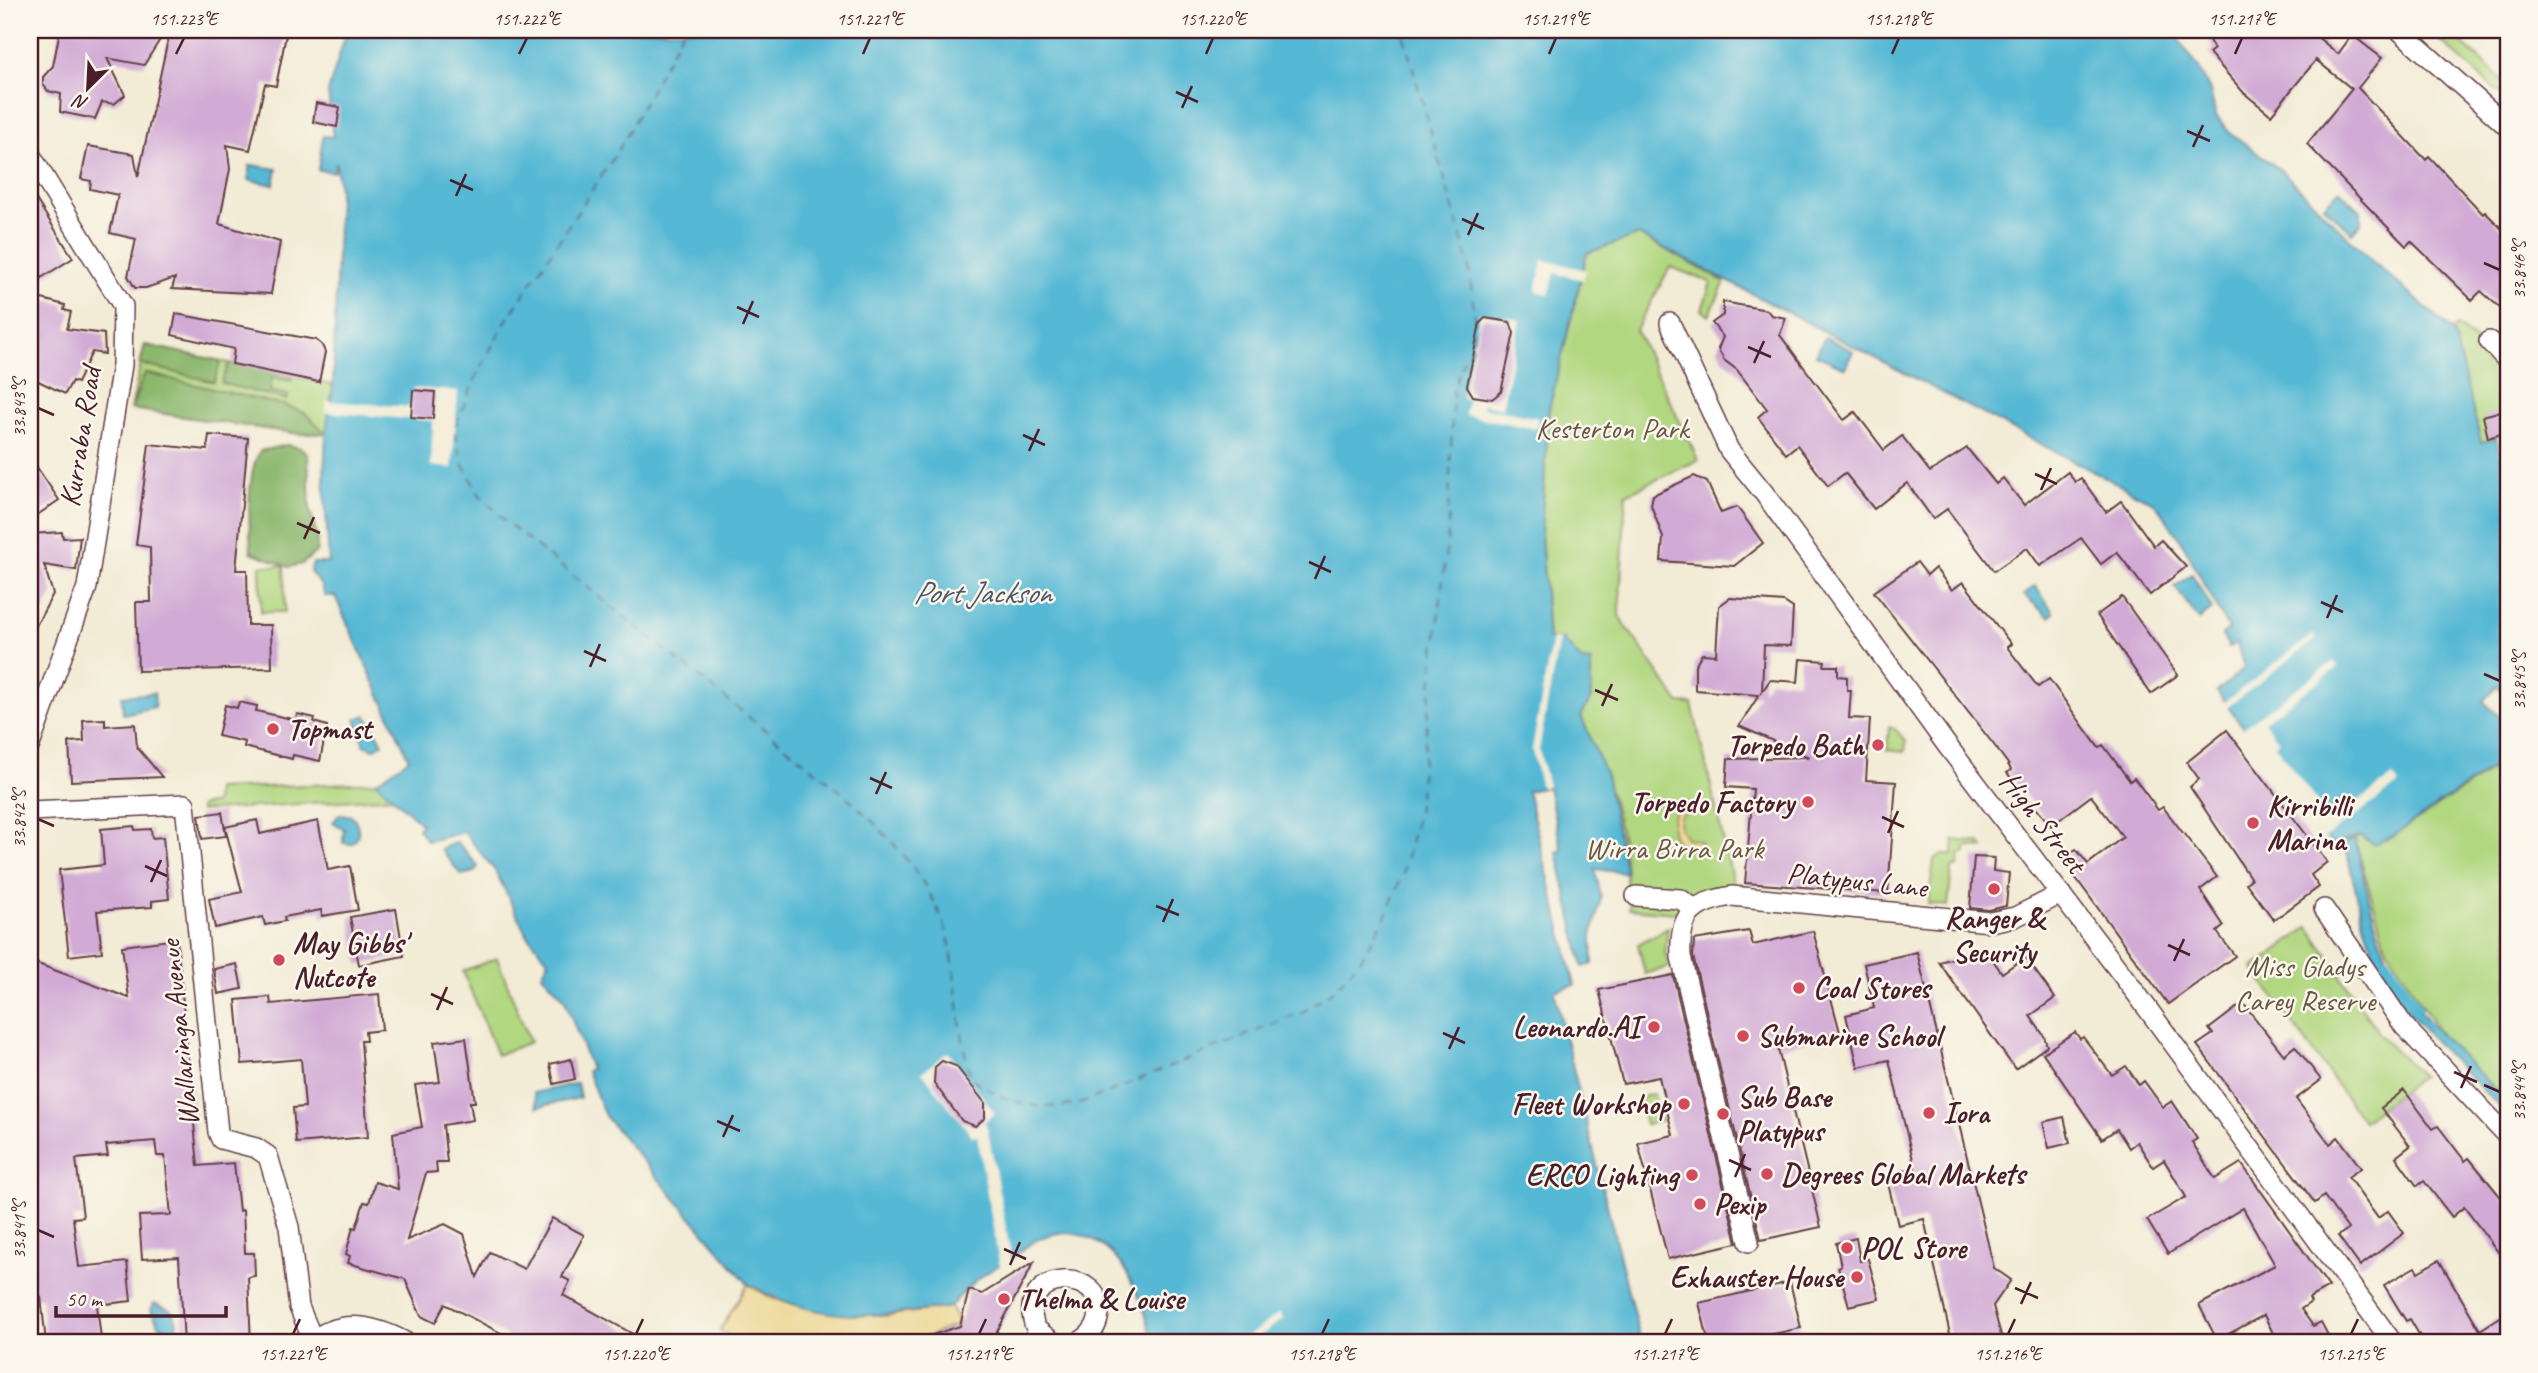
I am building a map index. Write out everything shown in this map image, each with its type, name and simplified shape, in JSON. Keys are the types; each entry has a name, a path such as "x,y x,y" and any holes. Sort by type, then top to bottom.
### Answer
{"street":[{"path":"2399,30 2508,127"},
{"name":"Kurraba Road","path":"30,156 123,306 122,366 87,587 39,706 30,745"},
{"name":"High Street","path":"1670,323 1729,450 1764,493 2007,827 2061,894 2393,1343"},
{"path":"2489,341 2508,361"},
{"name":"Wallaringa Avenue","path":"30,811 185,804 218,1132 221,1139 256,1148 268,1156 289,1227 299,1307 312,1342"},
{"name":"Platypus Lane","path":"1695,909 1702,903 1732,897 1990,922 2015,917 2061,894"},
{"path":"1636,896 1680,899 1695,909 1683,925 1681,957 1749,1242"},
{"path":"2324,909 2404,1026 2508,1137"},
{"path":"1042,1341 1032,1313 1036,1296 1049,1283 1068,1279 1086,1287 1093,1294 1099,1312 1093,1331 1077,1343"},
{"path":"312,1342 332,1329 367,1326 407,1343"}],"green space":[{"path":"2428,30 2449,30 2508,86 2508,101"},
{"path":"1639,235 1725,282 1709,316 1702,310 1711,282 1670,267 1636,330 1698,460 1626,494 1619,616 1679,703 1692,704 1734,887 1694,901 1676,913 1629,909 1631,887 1626,886 1618,821 1581,716 1591,698 1591,661 1583,662 1562,639 1548,639 1541,533 1549,409 1587,253"},
{"path":"2457,326 2482,346 2508,382 2508,432 2481,443 2453,331"},
{"path":"145,345 333,385 326,433 300,434 131,409"},
{"path":"145,345 221,361 214,382 140,364"},
{"path":"229,363 292,376 291,381 272,378 270,391 288,395 287,400 221,383"},
{"path":"145,373 287,406 305,413 326,433 300,434 131,409"},
{"path":"287,445 301,448 308,454 310,509 317,537 317,551 302,564 289,567 251,552 249,513 252,473 260,451"},
{"path":"260,566 284,566 285,612 261,612"},
{"path":"1889,727 1895,729 1906,741 1905,752 1887,750"},
{"path":"2508,759 2508,1106 2447,1045 2386,946 2355,839 2360,836 2367,841 2390,838"},
{"path":"376,782 396,797 200,811 200,806 215,803 216,789"},
{"path":"1954,840 1980,843 1984,848 1966,847 1965,854 1960,854 1958,866 1952,868 1948,906 1928,904 1934,860 1943,855 1953,855"},
{"name":"Miss Gladys Carey Reserve","path":"2309,927 2379,1034 2422,1076 2363,1121 2253,968"},
{"path":"1668,928 1665,952 1669,967 1645,974 1638,944"},
{"path":"497,958 530,1042 497,1055 463,971"},
{"path":"1654,1094 1661,1121 1645,1125 1638,1098"}],"sand":[{"path":"1687,803 1689,810 1680,817 1679,827 1686,838 1700,841 1701,849 1685,849 1673,834 1674,814"},
{"path":"748,1284 773,1299 886,1316 950,1307 959,1324 926,1337 928,1343 739,1343 720,1330"}],"water":[{"name":"Port Jackson","path":"347,30 2172,30 2200,70 2210,91 2216,116 2229,132 2282,171 2371,260 2453,331 2481,442 2496,438 2508,485 2508,634 2504,636 2508,655 2508,696 2497,686 2483,701 2508,725 2508,757 2390,838 2374,844 2360,836 2332,845 2217,692 2244,668 2237,643 2229,648 2222,635 2229,630 2183,544 2156,504 1639,235 1587,253 1549,409 1541,533 1548,639 1562,639 1583,662 1591,661 1591,698 1581,716 1606,775 1626,873 1595,869 1601,898 1592,936 1593,964 1583,967 1557,852 1562,851 1548,787 1527,791 1575,985 1554,991 1641,1343 1151,1343 1149,1327 1136,1290 1115,1257 1092,1239 1064,1233 1049,1235 1033,1242 978,1279 950,1307 895,1314 846,1315 798,1306 748,1284 605,1116 587,1071 591,1069 564,998 542,974 549,961 526,933 496,872 464,832 427,841 418,828 422,824 376,782 409,759 335,596 325,596 321,585 310,572 313,563 329,563 324,479 326,433 333,385 339,190 336,162 334,172 318,170 323,136 333,137 328,92"},
{"path":"249,166 277,169 274,185 249,180"},
{"path":"2339,190 2361,211 2361,223 2352,233 2324,206"},
{"path":"1825,337 1853,351 1845,368 1816,355"},
{"path":"2192,574 2212,609 2199,620 2175,587"},
{"path":"2035,586 2054,613 2049,617 2024,595"},
{"path":"154,693 155,707 123,714 122,696"},
{"path":"366,715 383,743 374,749 364,745 356,719"},
{"path":"340,814 352,816 356,823 358,834 351,844 343,843 344,829 333,822"},
{"path":"2355,839 2382,945 2397,978 2433,1027 2508,1101 2508,1115 2432,1039 2397,996 2384,974 2364,925 2344,843"},
{"path":"457,842 478,866 474,872 461,875 441,849"},
{"path":"577,1083 580,1098 537,1107 534,1093"},
{"path":"154,1303 172,1311 177,1322 175,1333 159,1325 151,1310"}],"pier":[{"path":"1543,260 1586,270 1583,280 1555,273 1549,294 1536,291"},
{"path":"1480,312 1520,320 1502,408 1483,404 1482,407 1538,418 1536,429 1465,415 1468,400 1462,398"},
{"path":"413,388 458,391 452,468 431,466 433,421 325,412 327,401 410,407"},
{"path":"2313,635 2316,639 2225,709 2222,704"},
{"path":"1552,639 1559,639 1539,750 1548,786 1541,788 1532,750"},
{"path":"2334,661 2338,667 2264,721 2279,741 2275,745 2331,821 2393,776 2399,784 2323,839 2240,730"},
{"path":"948,1052 995,1113 984,1122 987,1126 1012,1261 1000,1267 977,1135 973,1137 922,1072"},
{"path":"1280,1313 1283,1319 1250,1343 1239,1343"}],"building":[{"path":"60,30 166,30 144,65 107,58 125,95 114,104 102,102 95,119 60,112 61,94 48,91 43,84 43,77 53,66"},
{"path":"170,30 263,30 286,35 276,86 265,84 250,150 227,145 230,169 219,224 280,242 271,294 172,289 175,278 146,288 135,288 128,276 136,239 110,233 118,195 90,189 91,181 81,179 88,146 134,154 138,177"},
{"path":"2203,30 2309,30 2338,54 2352,35 2382,58 2358,88 2426,160 2429,156 2483,214 2485,212 2508,235 2508,315 2481,291 2472,300 2411,241 2406,246 2307,144 2352,89 2316,60 2271,115 2244,93 2209,53 2214,49"},
{"path":"316,103 340,107 337,127 313,122"},
{"path":"30,190 73,258 30,285"},
{"path":"30,296 65,305 64,310 71,312 67,329 104,334 105,354 92,352 77,383 72,381 65,394 30,377"},
{"path":"1723,302 1767,310 1771,315 1786,318 1780,335 1844,420 1855,412 1884,450 1902,436 1930,472 1967,448 1996,484 2003,478 2024,505 2068,472 2075,482 2081,478 2106,512 2121,501 2154,546 2161,540 2186,567 2150,595 2117,552 2101,564 2081,538 2040,566 2027,548 1994,571 1947,509 1933,519 1907,483 1874,509 1845,473 1828,486 1797,445 1786,454 1758,417 1767,409 1737,370 1724,360 1718,349 1723,337 1712,323 1723,315"},
{"path":"176,314 316,340 325,352 319,382 232,364 234,349 172,335"},
{"path":"1485,318 1510,322 1514,333 1501,392 1492,399 1473,396 1467,386 1480,323"},
{"path":"413,390 435,392 433,419 411,417"},
{"path":"2508,409 2508,432 2488,438 2483,416"},
{"path":"209,435 248,438 236,570 247,570 248,625 271,625 272,668 138,671 136,602 151,602 150,547 136,545 149,444 207,450"},
{"path":"30,457 59,500 30,520"},
{"path":"1694,476 1707,482 1721,513 1737,507 1763,543 1734,566 1661,561 1663,538 1651,505 1653,495"},
{"path":"62,532 63,538 80,537 76,570 44,565 53,594 30,637 30,534"},
{"path":"1917,562 1927,575 1935,568 1952,590 1963,582 2011,644 2007,647 2038,687 2049,679 2099,748 2103,745 2130,781 2134,778 2158,810 2163,807 2217,877 2200,890 2224,926 2217,932 2235,956 2168,1004 2062,859 2076,849 2088,864 2123,837 2091,796 2051,826 2007,773 2011,770 1994,745 1874,592"},
{"path":"2122,597 2178,675 2151,694 2097,615"},
{"name":"Torpedo Factory","path":"1730,598 1784,602 1793,608 1791,646 1764,645 1762,692 1770,680 1798,682 1800,659 1825,661 1824,666 1838,666 1838,676 1847,677 1847,690 1851,690 1849,718 1870,719 1866,780 1896,782 1888,893 1745,883 1753,789 1726,787 1728,759 1809,757 1739,726 1759,695 1695,690 1695,665 1702,654 1716,655 1719,606"},
{"name":"Topmast","path":"239,702 257,706 256,711 296,720 297,714 315,718 314,722 327,726 320,761 293,755 292,759 244,747 245,742 218,736 225,705 237,708"},
{"path":"105,719 105,726 135,724 137,747 162,777 71,781 69,742 84,741 83,720"},
{"name":"Kirribilli Marina","path":"2227,730 2327,862 2311,875 2319,887 2274,920 2246,883 2251,879 2190,787 2199,779 2187,762"},
{"path":"222,812 226,836 202,839 199,815"},
{"path":"257,820 260,834 318,821 328,870 350,866 358,910 322,916 321,910 284,917 285,921 265,925 263,917 215,928 209,899 242,892 225,827"},
{"path":"134,826 135,830 151,829 152,838 163,837 169,899 152,901 152,907 97,911 102,952 69,956 59,870 104,865 101,829"},
{"name":"Ranger & Security","path":"1974,857 1994,858 1993,871 2009,873 2006,906 1989,910 1970,908"},
{"path":"396,909 404,956 359,965 350,917"},
{"name":"Submarine School","path":"1749,931 1753,945 1813,931 1840,1032 1778,1049 1821,1227 1761,1240 1693,956 1694,940"},
{"path":"177,939 198,1166 234,1163 239,1211 243,1210 245,1253 254,1253 255,1276 248,1277 251,1343 184,1343 179,1257 142,1259 139,1216 171,1215 165,1156 157,1156 155,1141 106,1145 108,1156 76,1159 83,1217 73,1218 79,1267 127,1262 131,1301 97,1305 101,1339 97,1340 97,1343 46,1343 41,1297 30,1299 30,1272 33,1272 30,1246 30,961 129,998 122,946"},
{"name":"Iora","path":"1983,946 2002,973 2025,957 2055,998 2030,1016 2044,1036 2047,1046 2015,1069 1939,962 1976,952"},
{"name":"Iora","path":"1917,952 1994,1268 2011,1280 1993,1306 2003,1343 1952,1343 1924,1219 1898,1225 1886,1175 1915,1168 1889,1060 1858,1067 1846,1015 1874,1008 1864,964"},
{"path":"237,964 242,989 218,994 214,969"},
{"name":"Fleet Workshop","path":"1673,975 1737,1243 1668,1259 1638,1143 1673,1135 1659,1077 1623,1084 1599,990"},
{"path":"379,994 382,1030 365,1032 366,1041 361,1041 368,1137 296,1143 293,1108 305,1107 301,1059 242,1064 236,1000 270,997 271,1004"},
{"path":"2243,1003 2284,1055 2295,1046 2321,1080 2296,1099 2330,1144 2338,1137 2361,1168 2348,1177 2378,1218 2388,1211 2404,1233 2360,1266 2338,1236 2348,1229 2324,1196 2315,1203 2197,1045 2213,1034 2209,1029"},
{"path":"2075,1032 2080,1039 2083,1037 2112,1075 2126,1066 2139,1085 2144,1081 2163,1107 2172,1101 2197,1139 2192,1142 2215,1179 2241,1163 2329,1287 2309,1298 2311,1302 2301,1309 2313,1326 2321,1322 2332,1343 2278,1343 2264,1315 2217,1340 2199,1305 2275,1265 2243,1208 2168,1254 2147,1220 2186,1197 2164,1160 2153,1167 2137,1142 2129,1148 2117,1129 2102,1139 2043,1053"},
{"path":"466,1038 475,1102 470,1102 473,1120 443,1125 447,1162 436,1162 437,1172 426,1173 407,1240 445,1224 464,1234 477,1277 490,1252 524,1269 552,1218 584,1235 562,1277 570,1281 563,1295 649,1343 520,1343 445,1304 435,1323 421,1316 405,1279 348,1263 350,1256 346,1254 353,1227 356,1228 364,1202 369,1203 375,1182 398,1189 393,1133 422,1127 415,1085 440,1082 434,1042"},
{"path":"571,1059 575,1079 554,1084 550,1064"},
{"path":"942,1061 956,1066 985,1103 985,1118 975,1126 962,1121 934,1083 935,1067"},
{"path":"2404,1090 2433,1129 2438,1126 2465,1161 2469,1158 2508,1206 2508,1265 2464,1207 2452,1217 2424,1181 2417,1186 2396,1157 2410,1146 2381,1108"},
{"path":"2064,1117 2070,1143 2049,1148 2043,1122"},
{"name":"Exhauster House","path":"1856,1238 1860,1261 1868,1259 1879,1299 1849,1306 1838,1267 1841,1266 1836,1243"},
{"path":"2439,1260 2480,1330 2508,1312 2508,1343 2424,1343 2410,1319 2406,1321 2384,1285 2415,1267 2418,1272"},
{"path":"1034,1262 991,1343 917,1343 917,1340 960,1326 969,1290 982,1294"},
{"path":"1790,1282 1801,1328 1733,1343 1709,1343 1699,1303"}],"waterway":[{"path":"2387,959 2419,1008"}],"ferry route":[{"path":"683,30 619,149 501,329 477,375 454,429 462,462 479,494 506,522 831,783 889,839 923,882 946,930 971,1078 1011,1100 1052,1107 1082,1103 1303,1012 1336,988 1362,957 1384,919 1403,874 1417,814 1448,533 1453,392 1460,368 1473,346 1475,318 1468,261 1402,30"}],"place":[{"name":"Topmast","path":"273,729"},
{"name":"Torpedo Bath","path":"1878,745"},
{"name":"Torpedo Factory","path":"1808,802"},
{"name":"Kirribilli Marina","path":"2253,823"},
{"name":"Ranger & Security","path":"1994,889"},
{"name":"May Gibbs' Nutcote","path":"279,960"},
{"name":"Coal Stores","path":"1799,988"},
{"name":"Leonardo.AI","path":"1654,1027"},
{"name":"Submarine School","path":"1743,1036"},
{"name":"Fleet Workshop","path":"1684,1104"},
{"name":"Iora","path":"1929,1113"},
{"name":"Sub Base Platypus","path":"1723,1114"},
{"name":"Degrees Global Markets","path":"1767,1174"},
{"name":"ERCO Lighting","path":"1692,1175"},
{"name":"Pexip","path":"1700,1204"},
{"name":"POL Store","path":"1847,1248"},
{"name":"Exhauster House","path":"1857,1277"},
{"name":"Thelma & Louise","path":"1004,1299"}],"park label":[{"name":"Kesterton Park","path":"1612,428"},
{"name":"Wirra Birra Park","path":"1674,848"}]}
